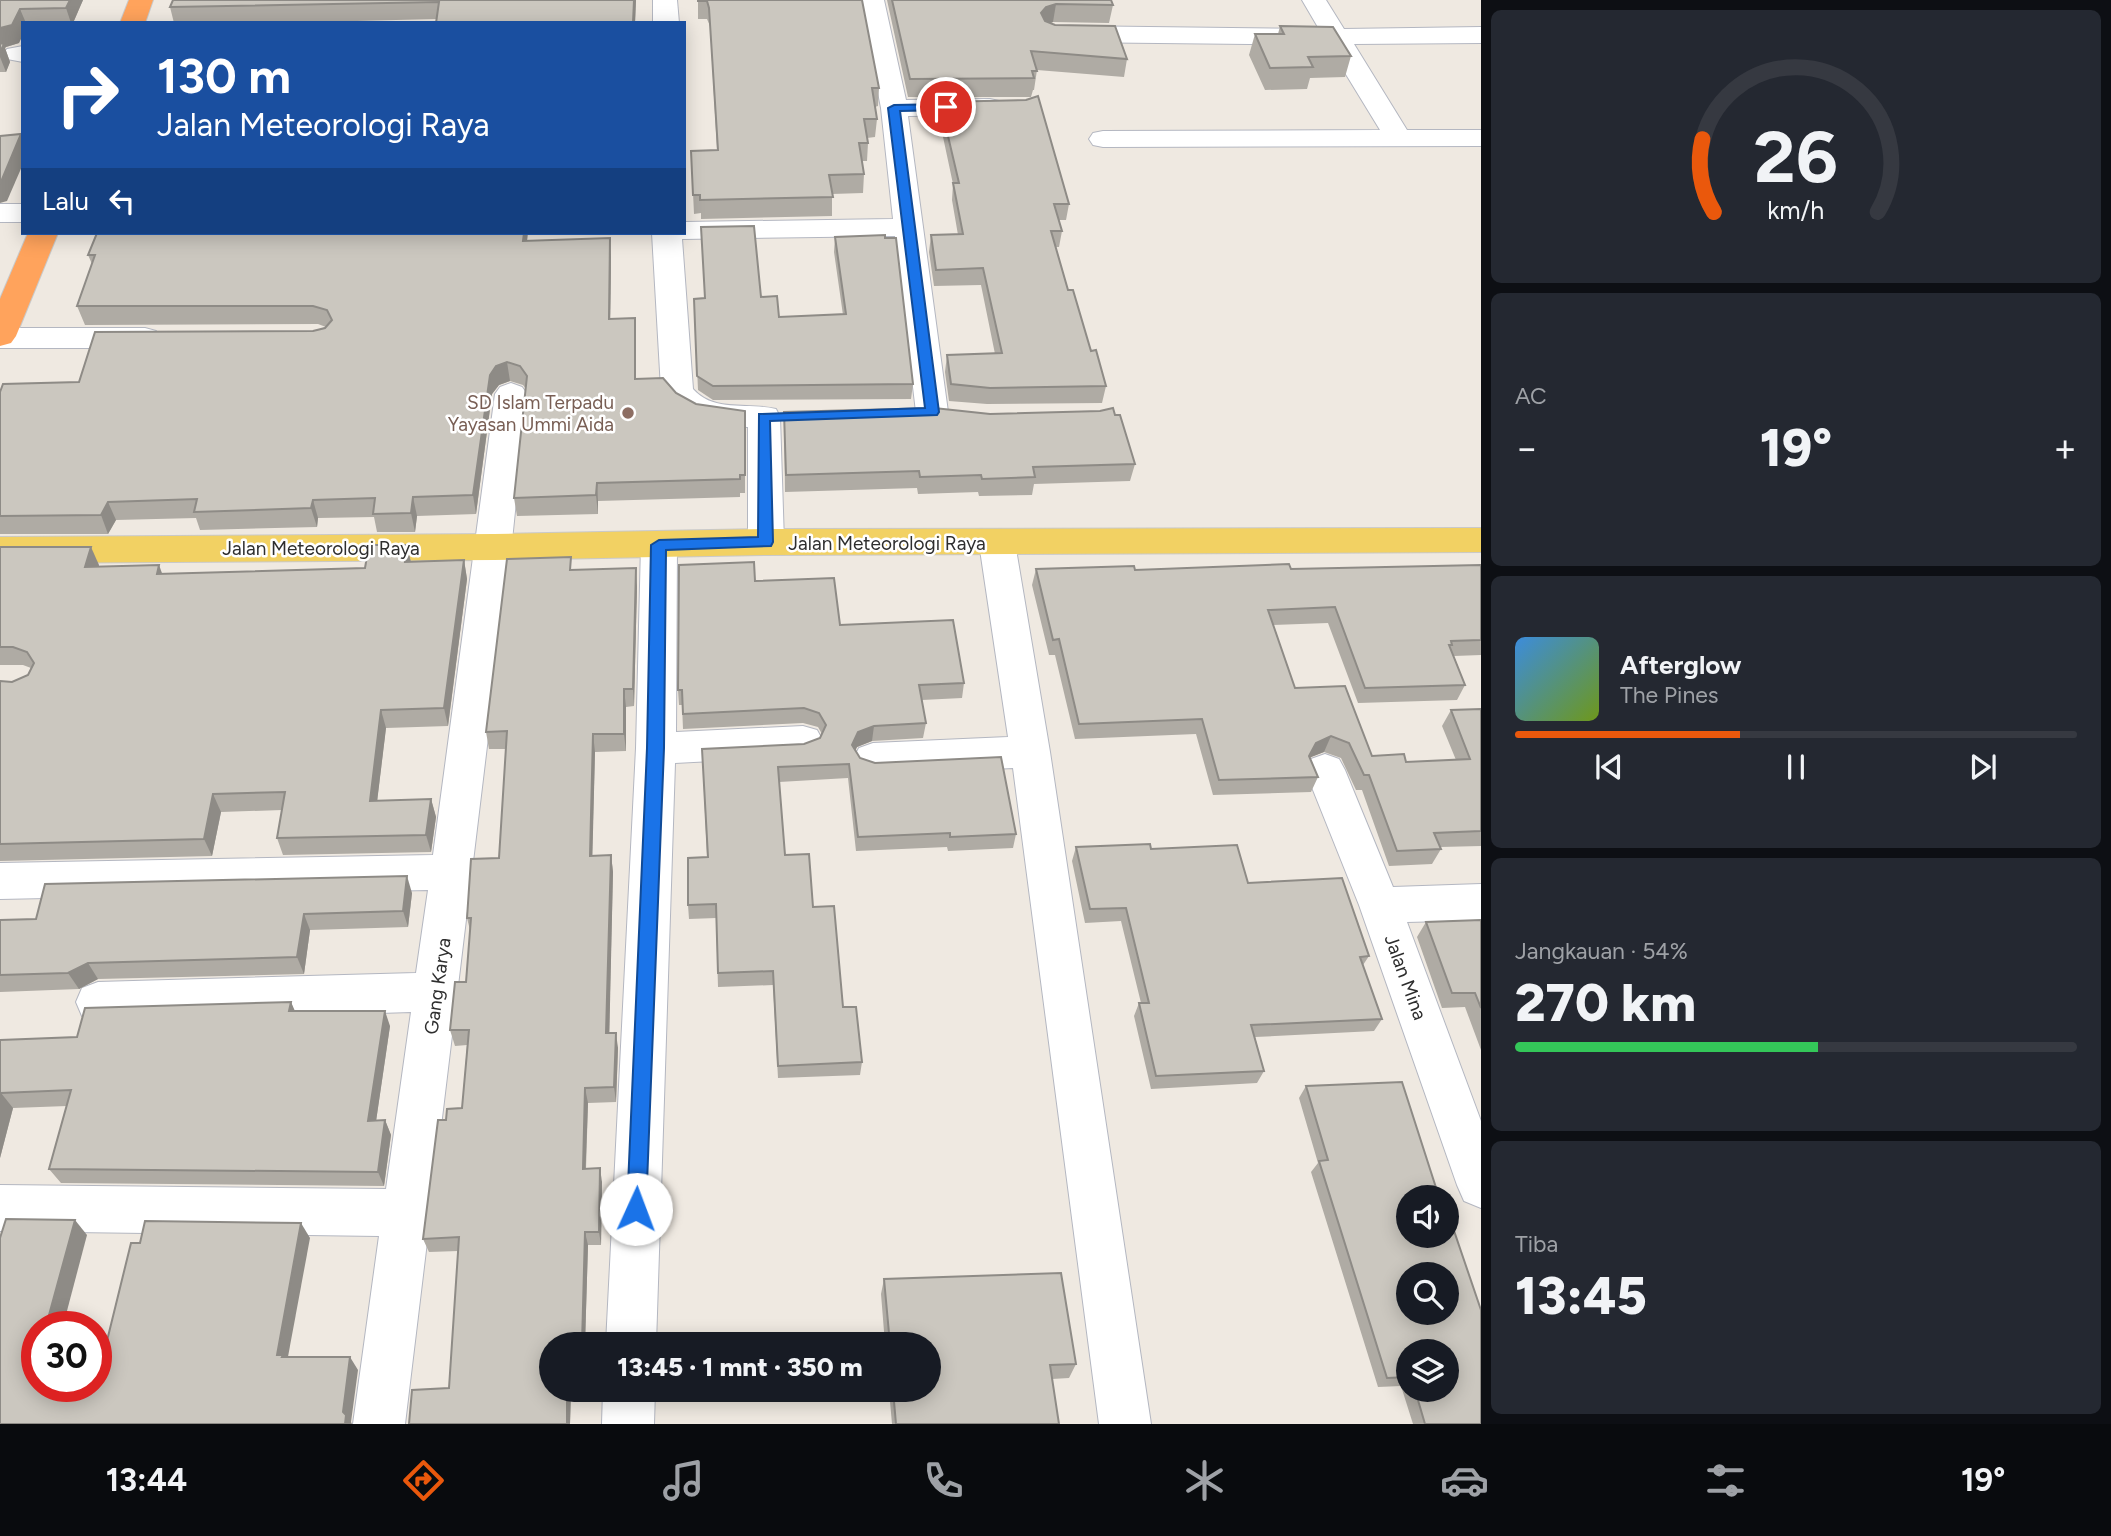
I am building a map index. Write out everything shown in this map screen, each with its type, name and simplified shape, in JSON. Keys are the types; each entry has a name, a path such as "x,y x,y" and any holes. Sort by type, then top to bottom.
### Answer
{"highway":[{"path":"133,21 141,0"},
{"path":"0,337 9,294 42,235"}],"main road":[{"name":"Jalan Meteorologi Raya","path":"0,550 494,547 766,542 1481,540"}],"street":[{"path":"665,0 666,21"},
{"path":"872,0 894,108 908,227 919,413 965,416"},
{"path":"1314,0 1398,138"},
{"path":"1053,33 1335,37 1481,35"},
{"path":"894,108 1011,107"},
{"path":"1103,139 1481,138"},
{"path":"0,213 21,213"},
{"path":"686,231 908,227"},
{"path":"667,235 677,389 681,398 706,413 776,417 766,542"},
{"path":"0,337 180,338"},
{"name":"Gang Karya","path":"379,1424 494,547 511,394"},
{"path":"997,543 1030,752 1125,1424"},
{"path":"632,1332 656,748 659,545"},
{"path":"656,748 803,741"},
{"path":"873,759 1030,752"},
{"name":"Jalan Mina","path":"1325,770 1380,905 1481,1185"},
{"path":"0,881 452,872"},
{"path":"1380,905 1481,902"},
{"path":"98,1002 436,992"},
{"path":"0,1208 406,1213"},
{"path":"628,1424 629,1402"}],"building":[{"path":"0,0 70,0 66,8 20,9 12,25 0,28"},
{"path":"173,0 634,0 633,21 436,21 439,2 170,7"},
{"path":"698,0 862,0 879,88 872,88 877,119 864,119 868,143 859,143 864,174 829,175 833,197 700,200 700,195 693,195 691,151 718,150 709,8 707,1"},
{"path":"892,0 1111,0 1113,5 1056,4 1046,7 1041,13 1045,21 1055,25 1115,26 1127,59 1031,51 1037,71 1032,71 1034,78 910,79"},
{"path":"1280,26 1333,27 1351,56 1308,57 1313,67 1270,68 1255,34 1284,34"},
{"path":"1038,96 1069,204 1054,204 1062,231 1051,231 1068,290 1073,290 1091,351 1096,350 1106,386 990,388 951,384 947,355 1002,353 983,268 936,270 931,235 963,234 953,183 959,183 940,102 1026,100"},
{"path":"21,134 0,184 0,136"},
{"path":"754,226 761,297 777,296 779,317 846,314 835,237 885,235 885,238 896,238 913,384 713,386 697,376 694,299 705,298 701,227"},
{"path":"96,235 524,235 523,241 610,238 609,319 635,318 635,379 663,378 676,393 696,404 745,411 745,475 740,475 740,479 597,483 596,495 514,498 527,376 520,366 507,362 496,366 490,375 473,495 413,497 411,513 373,514 375,498 313,500 311,508 194,512 197,499 108,502 101,515 0,516 0,392 3,384 79,382 95,332 313,331 325,328 332,320 327,310 313,306 77,306 95,255 88,255"},
{"path":"934,408 990,414 1100,411 1113,408 1115,415 1120,415 1135,464 1033,467 1035,477 982,479 981,475 920,477 919,471 786,475 784,412"},
{"path":"369,545 407,545 405,562 464,560 444,708 381,710 370,801 431,799 426,835 277,838 285,792 213,794 204,839 0,844 0,681 12,682 28,675 34,663 27,652 13,647 0,647 0,547 91,547 85,567 159,565 157,574 365,568"},
{"path":"571,557 570,570 636,568 633,689 624,689 624,734 593,734 590,856 611,855 606,1033 616,1033 614,1087 585,1088 583,1169 600,1168 599,1232 585,1232 582,1332 539,1332 539,1402 567,1402 567,1424 409,1424 412,1390 449,1388 459,1237 423,1239 438,1120 446,1120 447,1109 462,1108 469,1030 450,1030 455,982 466,982 471,918 467,918 471,859 499,858 507,731 486,732 507,559"},
{"path":"754,562 755,581 834,578 840,625 953,620 964,683 919,685 926,723 874,726 858,732 852,745 860,758 875,763 1001,757 1016,834 950,837 950,833 858,837 849,764 778,767 785,855 809,854 813,907 834,906 843,1007 856,1007 862,1062 778,1066 773,971 718,973 716,904 688,905 688,858 708,857 702,749 804,744 820,738 826,725 819,713 804,708 683,714 682,690 678,690 679,565"},
{"path":"1289,564 1291,569 1481,565 1481,640 1451,641 1452,645 1449,645 1465,685 1365,688 1335,607 1268,610 1295,688 1345,686 1372,756 1404,754 1406,762 1470,759 1451,710 1481,709 1481,831 1434,833 1441,849 1397,851 1369,775 1364,775 1349,743 1331,736 1316,743 1309,756 1318,777 1219,780 1202,719 1079,724 1059,639 1053,640 1036,569 1134,566 1135,570"},
{"path":"1150,844 1151,849 1237,845 1248,883 1342,878 1369,956 1360,957 1382,1019 1251,1025 1264,1071 1156,1076 1139,1003 1149,1003 1126,908 1090,909 1076,847"},
{"path":"407,876 403,911 304,914 297,957 88,963 68,973 0,975 0,920 36,919 45,884"},
{"path":"1481,920 1481,1008 1475,993 1452,993 1426,922"},
{"path":"291,1002 289,1011 385,1011 368,1121 385,1120 378,1172 49,1169 71,1090 1,1093 0,1098 0,1040 77,1037 85,1008"},
{"path":"1402,1082 1435,1185 1396,1185 1396,1248 1459,1248 1459,1245 1481,1310 1481,1424 1425,1424 1419,1402 1459,1402 1459,1339 1396,1339 1396,1378 1387,1378 1319,1161 1328,1160 1306,1086"},
{"path":"6,1219 75,1220 50,1311 21,1311 21,1402 112,1402 112,1320 131,1243 140,1243 145,1221 301,1223 277,1355 350,1357 343,1412 346,1415 345,1424 0,1424 0,1238"},
{"path":"1061,1273 1076,1364 1050,1365 1059,1424 896,1424 894,1402 941,1402 941,1332 889,1332 884,1279"}],"place":[{"name":"SD Islam Terpadu Yayasan Ummi Aida","path":"628,413"}],"route":[{"path":"636,1209 656,748 659,545 766,542 764,417 932,412 894,108 946,107"}]}
